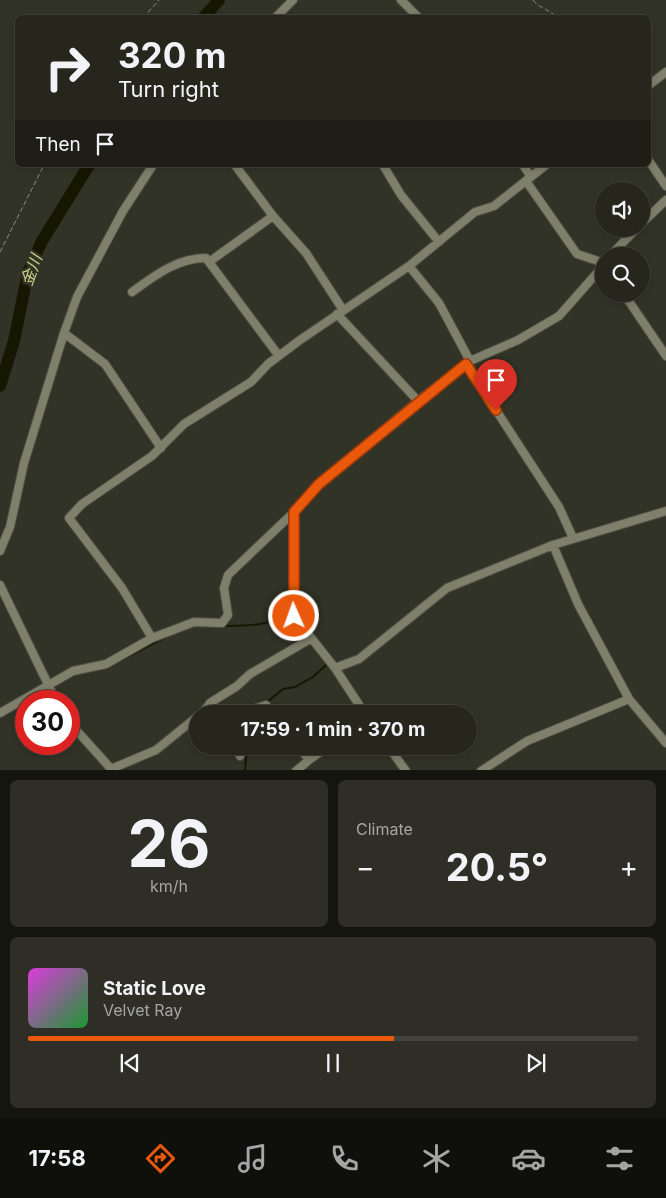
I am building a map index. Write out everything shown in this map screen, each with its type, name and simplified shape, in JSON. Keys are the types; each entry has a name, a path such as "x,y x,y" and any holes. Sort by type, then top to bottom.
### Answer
{"street":[{"path":"278,15 293,0"},
{"path":"401,0 416,15"},
{"path":"651,83 666,72"},
{"path":"651,164 666,186"},
{"path":"0,552 10,527 24,462 64,333 96,259 151,167"},
{"path":"237,167 273,216 306,253 340,312 418,401"},
{"path":"383,167 401,195 439,242"},
{"path":"524,167 528,179 577,254 595,261"},
{"path":"152,638 122,588 69,518 82,504 161,448 184,424 251,382 279,356 409,266 475,212 494,206 543,167"},
{"path":"650,215 666,200"},
{"path":"210,262 273,216"},
{"path":"619,247 628,237"},
{"path":"132,292 165,268 196,258 206,258 236,301 279,356"},
{"path":"409,266 439,303 468,362 559,507 573,538"},
{"path":"0,713 73,671 106,664 152,638 194,622 222,623 228,615 224,588 228,575 294,512 319,484 418,401 468,362 518,340 559,316 595,274"},
{"path":"629,302 666,356"},
{"path":"64,333 105,364 161,448"},
{"path":"336,668 359,659 447,588 553,545 666,511"},
{"path":"294,512 294,616 310,639 336,668 359,705"},
{"path":"553,545 578,604 629,699 666,743"},
{"path":"0,585 50,690"},
{"path":"208,705 237,686 250,674 310,639"},
{"path":"481,770 527,741 629,699"},
{"path":"80,734 112,770 156,750 189,723"},
{"path":"305,755 309,760"},
{"path":"296,770 316,755"},
{"path":"395,755 406,770"}],"path":[{"path":"146,15 159,0"},
{"path":"533,0 536,5 551,11 555,15"},
{"path":"0,252 43,167"}],"waterway":[{"name":"金川","path":"206,15 219,0"},
{"name":"金川","path":"0,386 14,341 28,272 42,241 88,167"},
{"path":"224,626 266,623 291,612"},
{"path":"117,662 166,637"},
{"path":"267,702 283,689 295,687 313,677 327,664"},
{"path":"245,770 246,755"}],"route":[{"path":"294,616 294,512 319,484 418,401 466,364 496,410"}]}
